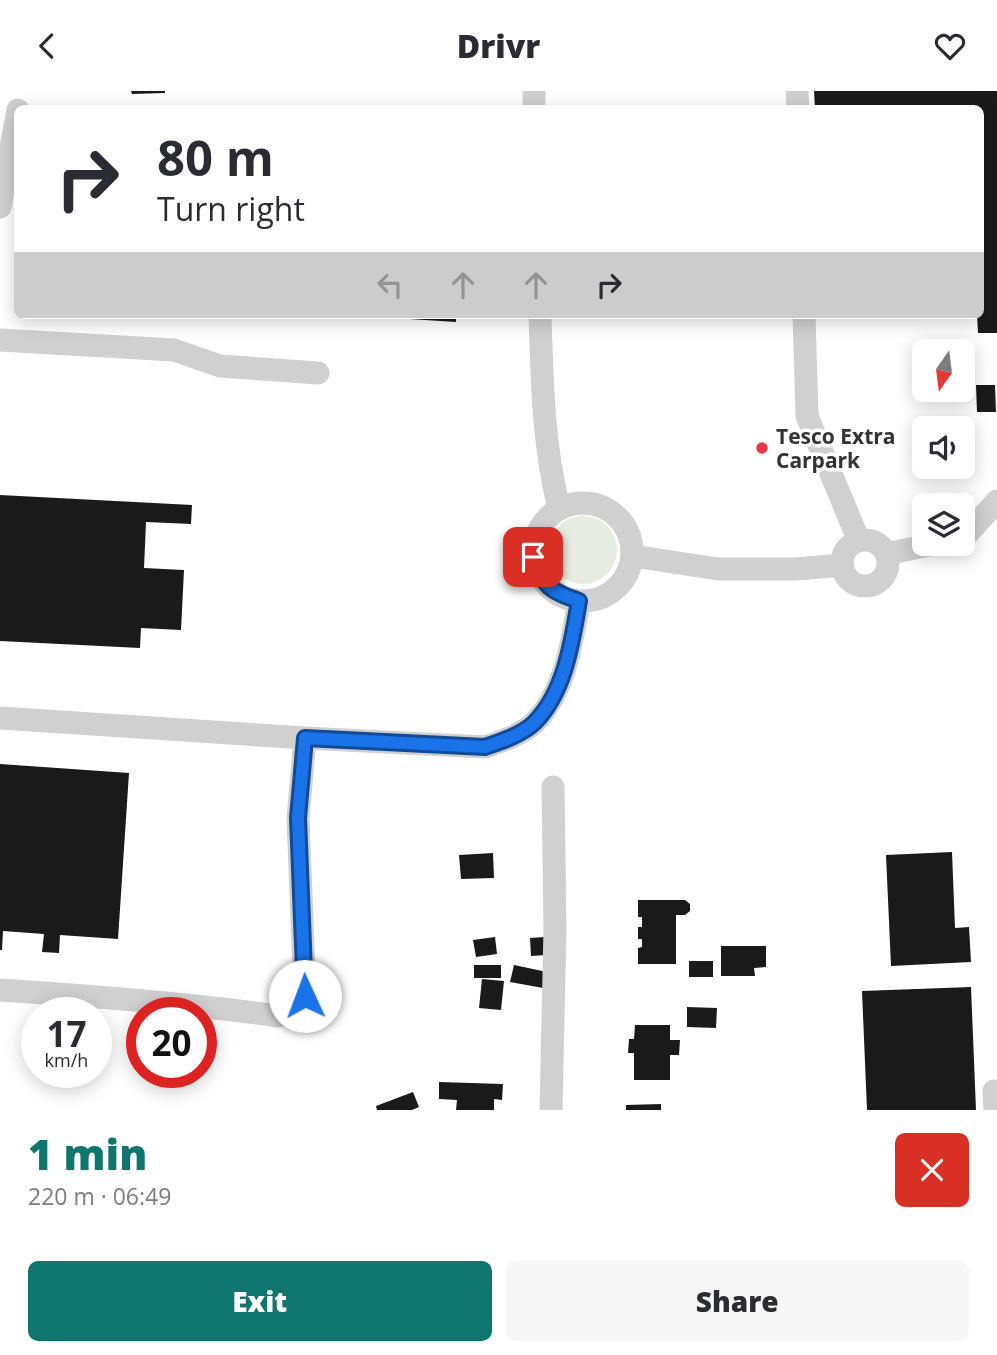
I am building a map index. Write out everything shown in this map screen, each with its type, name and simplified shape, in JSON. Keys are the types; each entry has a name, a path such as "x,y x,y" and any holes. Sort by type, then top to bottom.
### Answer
{"street":[{"path":"0,207 14,131"},
{"path":"540,319 543,401 550,468 559,508"},
{"path":"804,319 807,416 859,541"},
{"path":"0,339 174,350 220,366 318,373"},
{"path":"975,526 997,501"},
{"path":"576,502 598,504 614,513 626,526 632,542 633,556 628,573 619,587 601,598 579,601 554,592 539,575 533,557 538,531 546,518 559,508 576,502"},
{"path":"859,541 877,543 886,554 888,566 885,574 872,584 864,585 846,575 843,557 846,550 859,541"},
{"path":"886,554 912,549"},
{"path":"633,556 718,569 796,569 843,565"},
{"path":"0,718 485,747 512,737 533,723 553,697 563,671 579,601"},
{"path":"0,989 175,1003 278,1016 305,996 298,818 305,738"},
{"path":"551,1110 555,928 553,787"}],"shaded area":[{"path":"583,516 596,519 607,526 614,537 617,550 614,563 607,574 596,581 583,584 570,581 559,574 552,563 549,550 552,537 559,526 570,519"}],"building":[{"path":"131,91 165,91 165,93 132,94"},
{"path":"814,91 997,91 997,333 978,333 977,319 984,319 984,105 815,105"},
{"path":"409,319 456,319 456,322"},
{"path":"976,385 995,385 996,412 977,412"},
{"path":"0,495 192,505 191,524 146,522 144,568 184,570 181,630 141,628 140,648 0,641"},
{"path":"0,764 129,773 118,939 60,935 59,953 42,952 44,934 3,931 0,950"},
{"path":"952,852 955,928 969,927 971,962 891,966 886,855"},
{"path":"493,853 494,878 461,879 459,855"},
{"path":"638,900 685,900 690,904 690,911 685,915 676,915 676,964 638,964 638,948 642,947 642,939 638,939 638,927 642,927 642,917 638,917"},
{"path":"495,937 497,954 476,957 473,940"},
{"path":"544,937 546,955 531,956 530,938"},
{"path":"721,946 766,946 766,967 754,968 755,976 721,976"},
{"path":"689,961 713,961 713,977 689,977"},
{"path":"474,965 501,965 501,978 474,978"},
{"path":"514,965 547,972 543,988 510,982"},
{"path":"482,979 504,981 501,1010 479,1008"},
{"path":"971,987 976,1110 867,1110 862,991"},
{"path":"687,1007 717,1008 716,1028 687,1027"},
{"path":"635,1025 670,1025 670,1040 680,1040 679,1055 670,1055 670,1080 634,1080 634,1053 628,1053 629,1039 634,1039"},
{"path":"439,1082 503,1084 502,1100 494,1099 494,1110 456,1110 457,1100 439,1099"},
{"path":"413,1092 419,1107 412,1110 377,1110 376,1106"},
{"path":"661,1104 661,1110 626,1110 626,1105"}],"place":[{"name":"Tesco Extra Carpark","path":"762,448"}],"route":[{"path":"305,996 298,818 305,738 485,747 512,737 533,723 553,697 563,671 579,601 554,592 539,575 533,557"}]}
